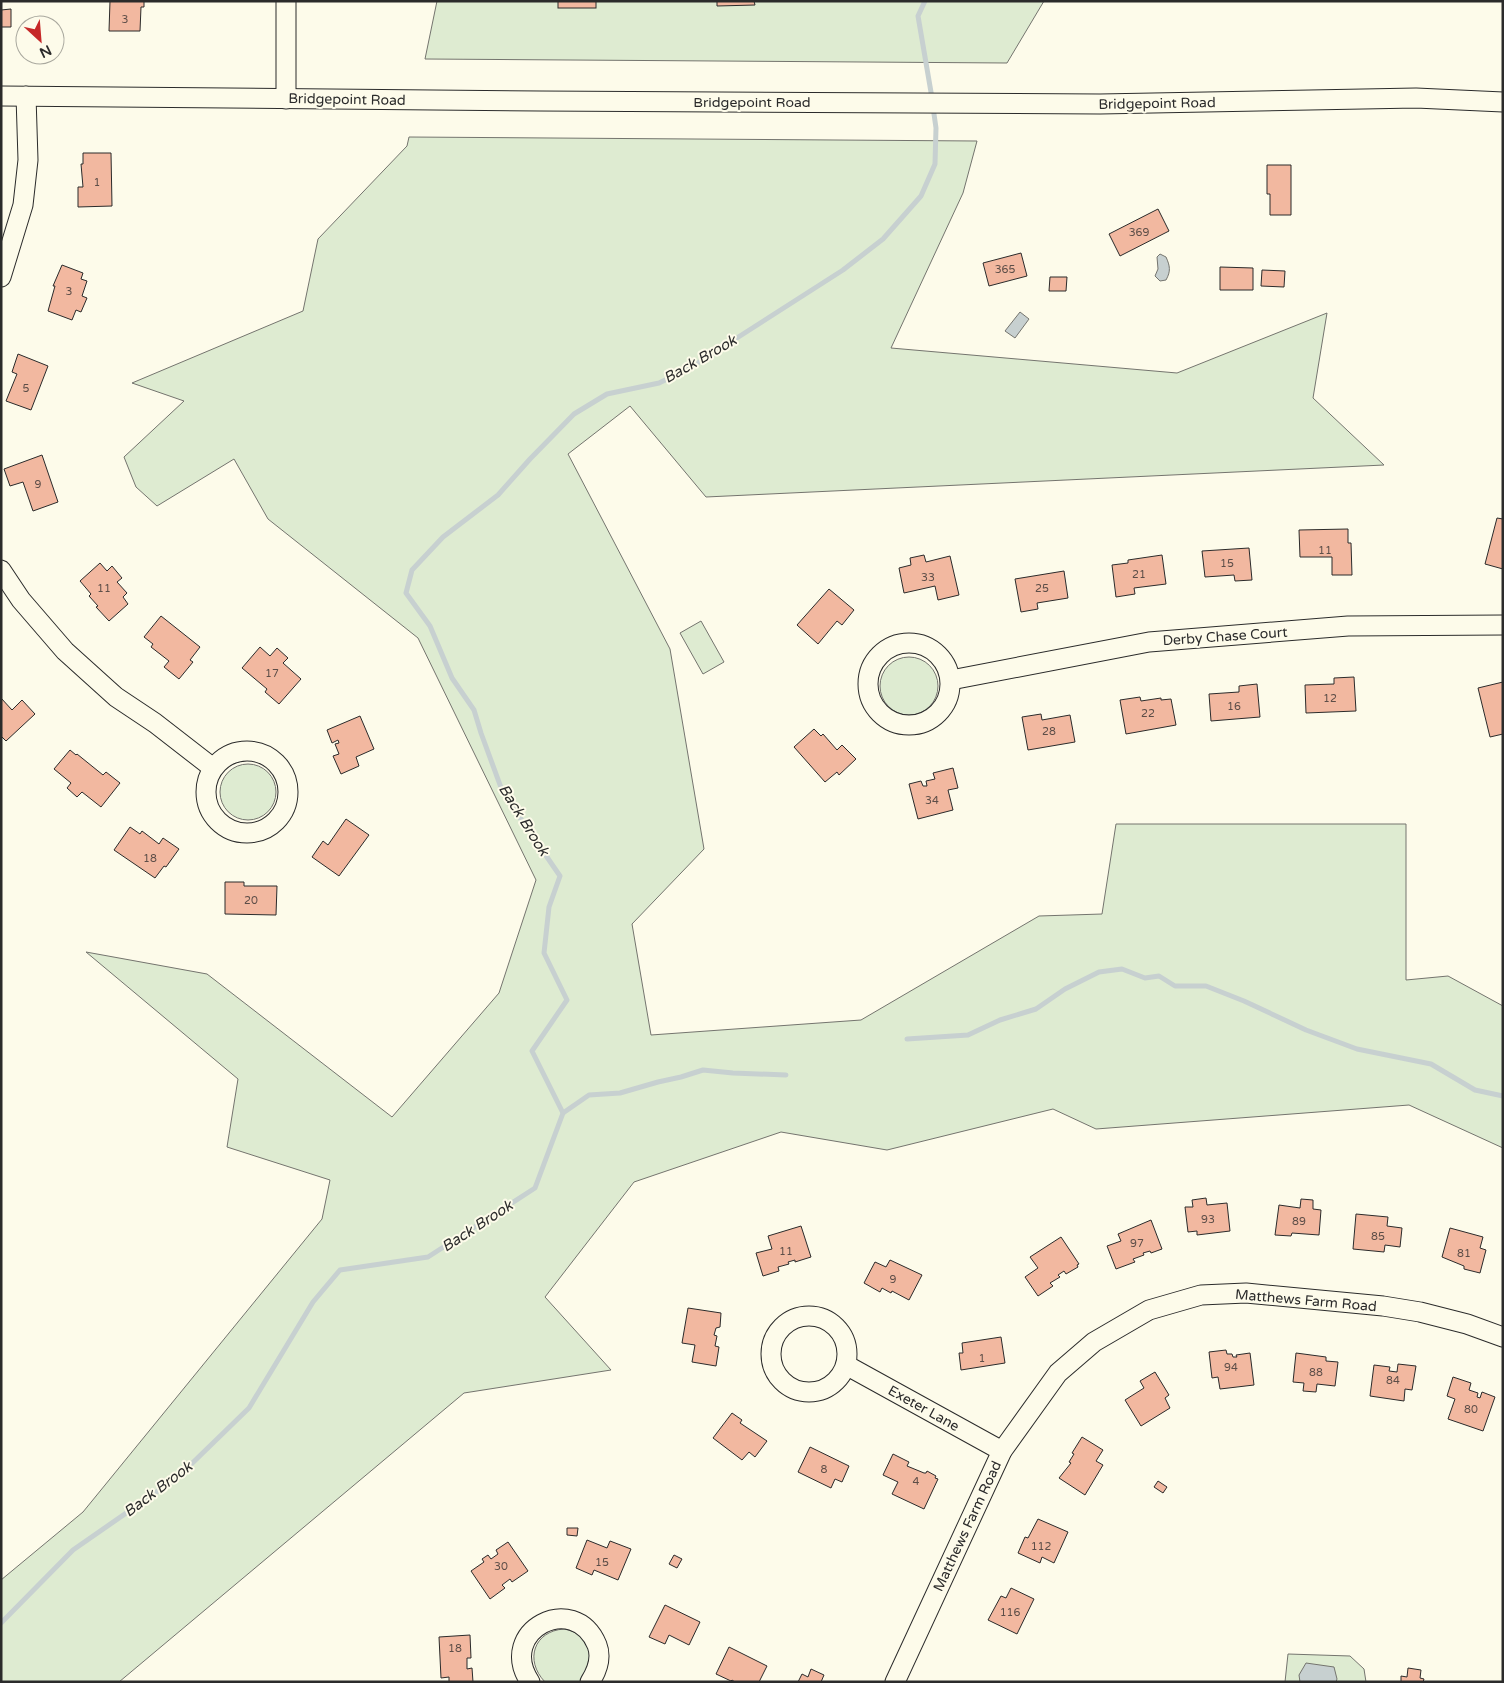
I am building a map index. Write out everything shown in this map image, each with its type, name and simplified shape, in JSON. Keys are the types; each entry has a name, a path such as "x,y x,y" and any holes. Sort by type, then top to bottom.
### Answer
{"street":[{"path":"286,1 286,99"},
{"name":"Bridgepoint Road","path":"1,96 1140,105 1416,98 1503,102"},
{"path":"1,277 23,205 28,160 26,96"},
{"path":"1,570 22,600 65,651 116,697 155,723 213,768"},
{"name":"Derby Chase Court","path":"951,680 1149,642 1348,626 1503,625"},
{"path":"904,643 917,643 930,647 948,667 951,680 950,694 944,707 934,717 922,723 908,726 894,723 882,716 873,705 868,692 868,680 872,665 880,654 891,647 904,643"},
{"path":"249,750 263,753 275,761 284,772 288,784 288,798 284,811 276,822 264,830 251,834 238,833 225,828 211,813 205,793 207,780 213,768 223,758 236,752 249,750"},
{"name":"Matthews Farm Road","path":"895,1682 1002,1451 1058,1373 1094,1342 1149,1310 1201,1295 1246,1293 1383,1306 1444,1318 1503,1337"},
{"path":"803,1316 816,1316 828,1320 838,1328 845,1339 848,1352 846,1365 832,1385 808,1392 796,1390 785,1384 776,1375 771,1364 770,1351 773,1339 780,1328 790,1320 803,1316"},
{"name":"Exeter Lane","path":"846,1365 1002,1451"},
{"path":"530,1682 521,1662 526,1638 535,1628 546,1621 559,1619 572,1620 584,1627 593,1636 598,1649 598,1679"}],"green space":[{"path":"437,1 1044,1 1007,63 425,59"},
{"path":"409,137 977,141 963,193 891,348 1177,373 1327,313 1313,398 1384,465 706,497 630,406 568,454 670,649 704,849 632,924 651,1035 861,1020 1039,916 1102,914 1116,824 1406,824 1406,980 1448,976 1503,1006 1503,1148 1409,1105 1096,1129 1053,1109 887,1150 781,1132 634,1182 545,1297 611,1370 464,1393 119,1682 1,1682 1,1580 83,1512 322,1219 330,1180 227,1147 238,1079 86,952 207,974 392,1117 499,993 536,880 418,638 268,519 234,459 157,506 136,487 124,457 184,401 132,383 303,311 318,239 407,146"},
{"path":"701,621 724,662 703,674 680,633"},
{"path":"909,657 920,659 933,670 938,686 936,697 925,710 909,715 898,713 885,702 880,686 882,675 893,662"},
{"path":"248,764 259,766 268,772 274,781 276,792 274,803 268,812 259,818 248,820 237,818 228,812 222,803 220,792 222,781 228,772 237,766"},
{"path":"564,1629 579,1635 585,1641 589,1650 591,1656 583,1679 579,1682 545,1682 535,1665 535,1648 545,1635"},
{"path":"1288,1654 1350,1656 1364,1669 1366,1682 1285,1682"}],"shaded area":[{"path":"1160,254 1166,257 1169,274 1166,280 1160,281 1155,276 1158,269 1157,257"},
{"path":"1020,312 1029,319 1015,338 1005,331"},
{"path":"1306,1663 1334,1667 1336,1682 1300,1682 1299,1675"}],"building":[{"path":"110,1 144,1 144,7 141,7 140,31 109,31"},
{"path":"558,1 596,1 596,8 558,8"},
{"path":"717,1 754,1 755,5 717,6"},
{"path":"11,9 11,27 1,27 1,10"},
{"path":"83,153 111,153 112,206 78,207 78,187 83,187 81,164 83,164"},
{"path":"1267,165 1291,165 1291,215 1270,215 1270,194 1267,194"},
{"path":"1158,209 1169,231 1120,256 1109,234"},
{"path":"1021,253 1027,276 989,286 983,263"},
{"path":"62,265 83,273 81,279 87,281 82,296 87,298 81,312 76,310 72,320 48,311 55,286 53,286"},
{"path":"1220,267 1253,268 1253,290 1220,290"},
{"path":"1262,270 1285,271 1284,287 1261,286"},
{"path":"1050,277 1067,277 1066,291 1049,291"},
{"path":"18,354 48,366 31,410 6,401 17,374 12,372"},
{"path":"42,455 58,502 33,511 23,482 10,486 4,469"},
{"path":"1497,518 1503,519 1503,569 1485,564"},
{"path":"1348,529 1348,543 1351,543 1352,575 1332,575 1332,557 1300,557 1299,530"},
{"path":"1249,548 1252,580 1235,581 1234,575 1205,577 1202,551"},
{"path":"924,555 926,562 950,556 959,595 938,600 935,586 904,593 899,568 911,565 910,558"},
{"path":"1162,555 1166,584 1134,588 1135,594 1116,597 1112,565 1128,563 1128,560"},
{"path":"100,563 107,571 112,566 122,578 117,582 127,593 123,597 128,604 109,621 96,607 98,606 89,596 91,594 80,581"},
{"path":"1064,571 1068,598 1037,603 1038,609 1021,612 1015,579"},
{"path":"829,589 854,610 842,625 837,621 818,644 797,625"},
{"path":"161,616 200,647 190,660 193,662 179,679 164,667 169,661 151,647 153,644 144,637"},
{"path":"260,647 270,656 277,648 288,658 283,663 301,679 279,704 265,692 267,689 242,668"},
{"path":"1354,677 1356,711 1306,713 1305,685 1334,684 1334,678"},
{"path":"1503,682 1503,734 1490,737 1478,688"},
{"path":"1257,684 1260,717 1211,721 1209,694 1239,692 1239,686"},
{"path":"1140,697 1141,701 1161,698 1161,700 1171,699 1176,725 1126,734 1120,700"},
{"path":"1,698 12,710 22,700 35,714 6,741 1,736"},
{"path":"1041,714 1042,720 1070,715 1075,742 1028,750 1022,717"},
{"path":"360,716 374,749 356,757 359,766 341,774 333,756 339,754 335,744 339,743 338,740 332,743 327,730"},
{"path":"814,729 821,736 823,734 837,750 842,745 856,759 839,775 837,772 825,782 794,747"},
{"path":"70,750 103,775 106,772 120,783 101,807 82,792 77,797 67,788 71,783 54,769"},
{"path":"953,768 958,788 948,790 953,810 918,819 909,784 921,781 923,786 927,786 926,781 935,779 933,773"},
{"path":"346,819 369,835 339,876 312,857 323,841 328,845"},
{"path":"130,827 140,834 142,831 159,844 163,838 179,849 155,878 114,850"},
{"path":"225,882 244,882 244,886 277,886 276,915 225,914"},
{"path":"1206,1198 1207,1205 1227,1203 1230,1231 1197,1235 1197,1231 1188,1232 1185,1207 1193,1207 1192,1200"},
{"path":"1301,1199 1313,1200 1313,1209 1321,1210 1319,1235 1292,1233 1291,1236 1275,1235 1279,1205 1300,1208"},
{"path":"1356,1214 1388,1217 1387,1226 1402,1228 1400,1247 1385,1245 1384,1252 1353,1249"},
{"path":"1151,1220 1162,1249 1151,1253 1150,1251 1143,1253 1144,1255 1133,1259 1135,1262 1116,1269 1107,1246 1121,1241 1118,1234"},
{"path":"801,1226 811,1257 788,1262 789,1264 778,1267 779,1271 763,1276 756,1253 772,1249 768,1236"},
{"path":"1450,1228 1483,1237 1480,1248 1486,1250 1480,1273 1464,1269 1464,1266 1442,1257"},
{"path":"1061,1237 1079,1264 1077,1265 1078,1267 1066,1274 1064,1271 1058,1275 1060,1277 1050,1283 1053,1286 1038,1296 1025,1277 1038,1268 1030,1257"},
{"path":"890,1260 922,1275 909,1300 882,1288 880,1292 864,1283 875,1262 886,1267"},
{"path":"688,1308 721,1313 720,1327 716,1328 714,1335 717,1336 715,1346 719,1347 716,1366 692,1362 695,1345 682,1343"},
{"path":"1001,1337 1005,1363 961,1370 959,1353 963,1353 962,1343"},
{"path":"1226,1350 1227,1354 1232,1354 1233,1357 1250,1353 1254,1385 1220,1389 1218,1377 1212,1378 1209,1352"},
{"path":"1296,1353 1326,1357 1326,1361 1338,1362 1335,1386 1317,1384 1316,1392 1303,1391 1304,1383 1293,1382"},
{"path":"1398,1364 1416,1366 1412,1390 1405,1389 1404,1401 1370,1396 1374,1365 1390,1367 1389,1371 1397,1372"},
{"path":"1155,1372 1169,1395 1165,1398 1170,1408 1141,1426 1125,1400 1144,1388 1140,1381"},
{"path":"1453,1377 1471,1383 1469,1390 1478,1393 1477,1397 1480,1398 1482,1392 1495,1397 1483,1431 1448,1419 1455,1399 1447,1396"},
{"path":"732,1413 742,1420 740,1423 767,1441 755,1457 749,1452 742,1460 713,1438"},
{"path":"1082,1437 1103,1450 1096,1461 1103,1465 1085,1495 1059,1478 1071,1463 1069,1462 1074,1454 1072,1453"},
{"path":"810,1447 849,1466 842,1482 835,1479 831,1488 798,1472"},
{"path":"893,1454 909,1462 907,1466 924,1473 927,1471 938,1479 924,1509 892,1494 898,1482 883,1475"},
{"path":"1158,1481 1167,1487 1163,1493 1154,1487"},
{"path":"1038,1519 1068,1532 1054,1563 1042,1557 1040,1563 1018,1553 1025,1537 1028,1538"},
{"path":"567,1528 578,1528 577,1536 567,1535"},
{"path":"587,1540 607,1548 610,1541 631,1549 618,1580 594,1570 592,1575 576,1568"},
{"path":"508,1542 528,1571 512,1582 510,1579 502,1585 505,1588 490,1599 471,1571 484,1562 482,1559 488,1555 491,1559 498,1554 496,1550"},
{"path":"674,1555 682,1559 677,1568 669,1564"},
{"path":"1011,1588 1034,1599 1017,1634 988,1620 1001,1596 1006,1598"},
{"path":"665,1605 700,1622 689,1645 669,1635 665,1644 649,1637"},
{"path":"470,1635 471,1658 467,1658 467,1669 472,1668 473,1682 449,1682 449,1677 441,1678 439,1637"},
{"path":"729,1647 767,1666 759,1682 735,1682 716,1674"},
{"path":"1408,1668 1421,1670 1420,1678 1424,1679 1423,1682 1401,1682 1401,1676 1407,1677"},
{"path":"811,1669 824,1675 821,1682 798,1682 802,1674 808,1677"}],"waterway":[{"name":"Back Brook","path":"925,1 918,16 932,98"},
{"name":"Back Brook","path":"1,1623 73,1550 178,1477 249,1408 313,1302 340,1270 428,1257 535,1188 563,1113 532,1051 567,1000 544,953 549,907 560,876 503,793 474,710 452,678 430,626 406,593 412,570 443,537 498,495 574,414 607,394 659,383 690,368 843,270 883,239 921,196 935,164 936,128 933,107"},
{"path":"907,1039 968,1035 1000,1020 1036,1009 1065,989 1099,972 1122,969 1145,978 1159,976 1175,986 1206,986 1244,1001 1306,1030 1357,1049 1431,1064 1475,1090 1503,1096"},
{"path":"563,1113 589,1095 620,1093 703,1070 786,1075"}]}
